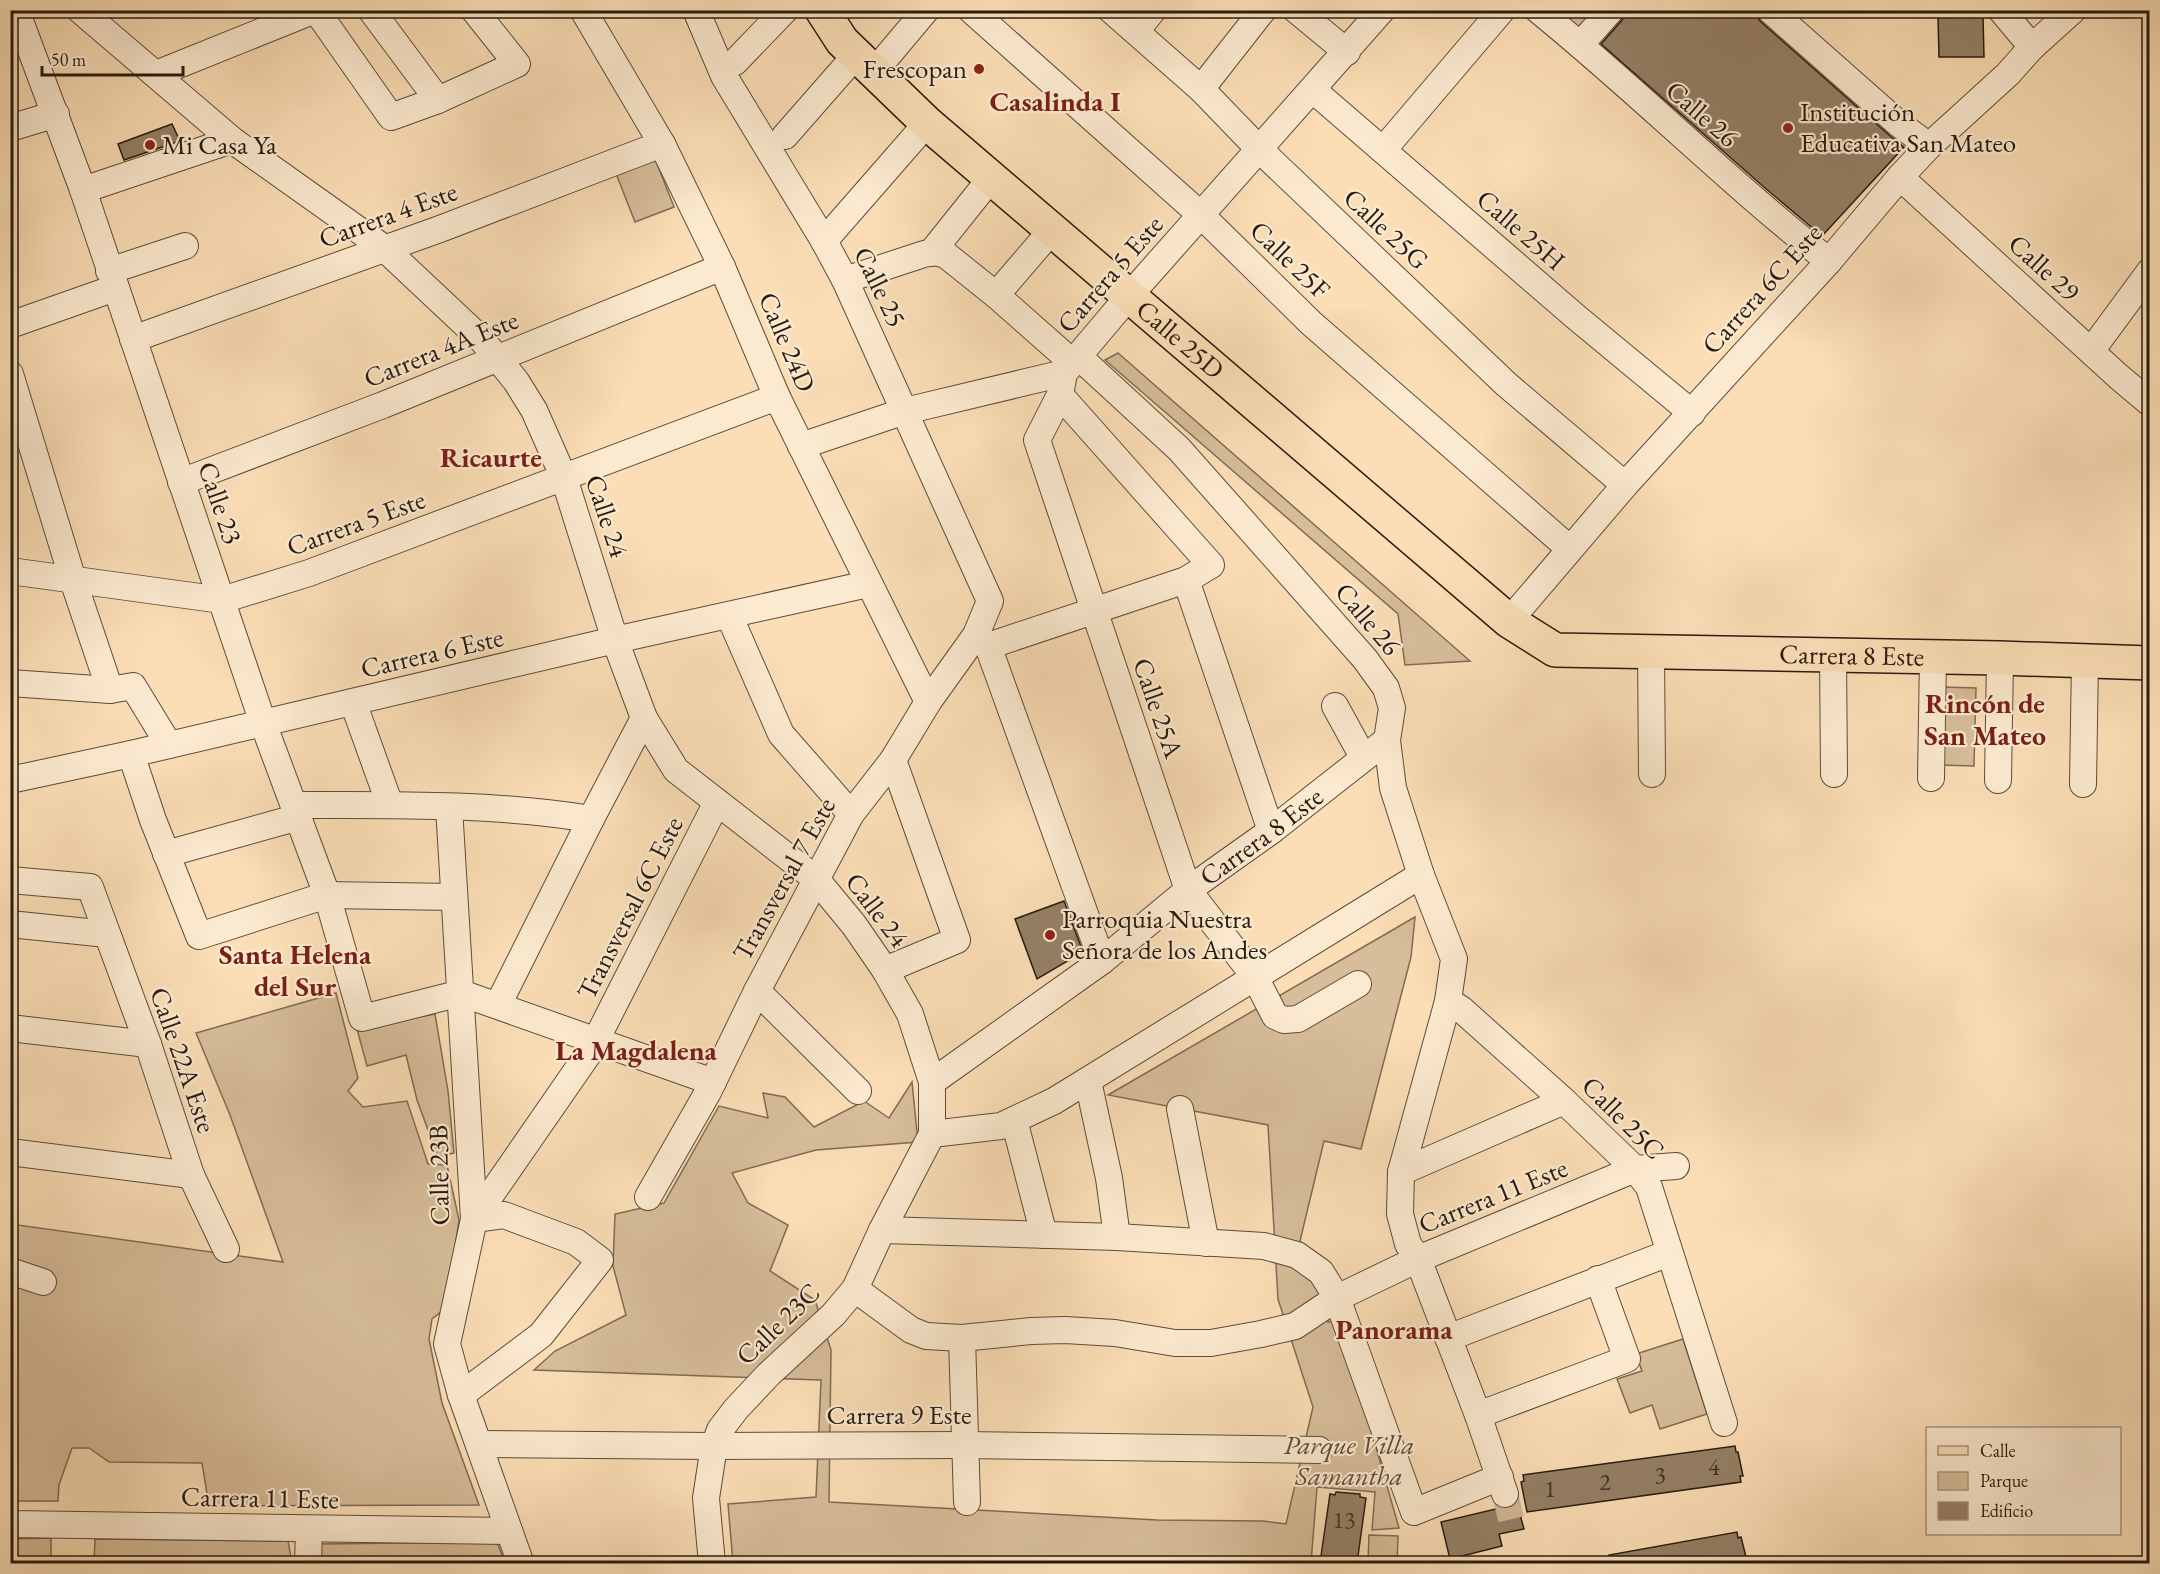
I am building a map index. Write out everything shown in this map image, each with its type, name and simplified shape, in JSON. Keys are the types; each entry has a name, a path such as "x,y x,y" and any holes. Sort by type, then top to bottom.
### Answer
{"main road":[{"name":"Calle 25D","path":"822,10 842,41 927,123 1509,621 1555,650"},
{"name":"Carrera 8 Este","path":"1555,650 2150,663"}],"street":[{"name":"Calle 23","path":"16,10 83,190 263,723 327,895 362,1018 461,993"},
{"name":"Calle 24","path":"80,10 232,140 384,248 482,340 516,381 534,410 564,478 615,640 644,718 676,770 816,879 854,926 885,970 910,1014 932,1082 932,1134"},
{"path":"156,74 316,10 391,117 438,100 517,64 474,10"},
{"path":"371,10 438,100"},
{"name":"Calle 24D","path":"583,10 662,144 722,267 777,397 928,702"},
{"name":"Calle 25","path":"696,10 724,76 824,241 845,280 990,601"},
{"path":"735,62 785,10"},
{"path":"785,136 926,10"},
{"name":"Calle 25F","path":"971,10 1202,216 1311,323 1570,549"},
{"name":"Calle 25G","path":"1111,10 1201,89 1260,150 1506,384 1625,485"},
{"path":"1136,31 1153,10"},
{"path":"1201,89 1263,10"},
{"path":"1296,10 1347,52"},
{"name":"Carrera 5 Este","path":"801,446 905,411 1069,372 1129,296 1382,10"},
{"path":"1383,150 1502,10"},
{"name":"Calle 26","path":"1538,10 1773,217 1829,261"},
{"path":"1580,45 1611,10"},
{"path":"1770,10 1899,124 1929,146"},
{"path":"2001,10 2032,47"},
{"name":"Carrera 6C Este","path":"1509,621 1625,485 1829,261 1900,177 1929,146 2008,74 2032,47 2073,10"},
{"name":"Calle 25H","path":"1313,90 1424,188 1692,413"},
{"path":"10,128 56,114"},
{"path":"824,241 927,123"},
{"path":"83,190 232,140"},
{"name":"Carrera 4 Este","path":"133,339 440,230 662,144"},
{"name":"Calle 29","path":"1900,177 2150,402"},
{"path":"845,280 939,254 991,178"},
{"path":"996,296 1052,230"},
{"path":"10,325 185,246"},
{"path":"939,254 996,296 1069,372 1211,565 1186,580 1093,612 982,640 1102,960"},
{"name":"Carrera 4A Este","path":"181,482 498,359 722,267"},
{"path":"2091,351 2150,272"},
{"name":"Calle 26","path":"1069,372 1179,449 1365,659 1386,688 1392,708 1387,740 1393,788 1421,875 1454,959 1448,1001 1401,1172 1400,1214 1408,1244 1418,1259"},
{"name":"Calle 25A","path":"1069,372 1037,440 1188,890 1255,977 1275,1016 1284,1020 1298,1019 1358,984"},
{"path":"10,374 73,580 122,688 169,745"},
{"name":"Carrera 5 Este","path":"10,571 222,600 309,573 777,397"},
{"path":"1186,580 1270,831"},
{"name":"Carrera 6 Este","path":"10,780 868,584"},
{"name":"Transversal 7 Este","path":"648,1197 713,1082 757,991 851,814 893,760 928,702 982,640 990,601"},
{"path":"729,615 781,734 851,814"},
{"path":"1651,651 1652,774"},
{"path":"1833,655 1834,774"},
{"path":"1931,778 1933,657"},
{"path":"1998,780 2000,658"},
{"path":"2083,784 2085,661"},
{"path":"10,683 122,688"},
{"path":"353,702 390,806"},
{"path":"1335,706 1363,757"},
{"path":"498,1005 644,718"},
{"name":"Carrera 8 Este","path":"932,1082 1102,960 1188,890 1270,831 1387,740"},
{"path":"131,754 166,854 199,936 327,895 454,897"},
{"path":"885,970 957,940 893,760"},
{"name":"Transversal 6C Este","path":"474,1219 596,1040 717,802"},
{"path":"166,854 297,811 390,806 449,807 544,812 591,819"},
{"name":"Calle 23B","path":"449,807 474,1219 447,1344 461,1395 521,1563"},
{"path":"932,1134 1001,1126 1054,1101 1421,875"},
{"name":"Calle 22A Este","path":"10,880 90,887 148,1044 190,1175 226,1249"},
{"path":"10,924 107,934"},
{"path":"757,991 858,1091"},
{"path":"461,993 713,1082"},
{"name":"Calle 25C","path":"1448,1001 1461,1009 1564,1101 1635,1169 1649,1187 1724,1423"},
{"path":"10,1028 148,1044"},
{"path":"1088,1081 1109,1178 1118,1237"},
{"path":"1401,1172 1564,1101"},
{"path":"1180,1109 1206,1243"},
{"path":"1014,1120 1044,1235"},
{"name":"Calle 23C","path":"712,1563 706,1498 714,1446 720,1430 769,1374 832,1315 855,1289 882,1230 932,1134"},
{"path":"10,1152 190,1175"},
{"name":"Carrera 11 Este","path":"855,1289 911,1330 926,1336 962,1338 1065,1330 1115,1333 1175,1343 1211,1343 1295,1326 1337,1298 1418,1259 1635,1169 1676,1166"},
{"path":"461,1395 541,1335 600,1260 576,1242 504,1215 474,1219"},
{"path":"882,1230 1118,1237 1264,1246 1297,1255 1321,1272 1337,1298 1414,1512 1503,1486 1418,1259"},
{"path":"1448,1338 1669,1252"},
{"path":"10,1271 43,1282"},
{"path":"1478,1415 1627,1359 1598,1279"},
{"path":"962,1338 966,1502"},
{"name":"Carrera 9 Este","path":"479,1444 964,1445 1319,1450"},
{"name":"Carrera 11 Este","path":"10,1524 509,1530"},
{"path":"308,1563 309,1529"}],"green space":[{"path":"1551,11 1600,11 1581,35"},
{"path":"654,156 674,207 635,222 615,171"},
{"path":"1118,353 1470,661 1405,665 1398,614 1105,360"},
{"path":"1943,687 1976,688 1974,766 1941,765"},
{"name":"Parque Villa Samantha","path":"1415,917 1411,957 1361,1149 1324,1141 1300,1241 1331,1274 1328,1322 1340,1321 1399,1528 1372,1530 1375,1492 1317,1487 1311,1563 733,1563 728,1504 816,1497 821,1380 534,1370 555,1351 626,1315 613,1266 615,1214 664,1203 719,1106 768,1118 763,1093 785,1097 814,1127 864,1101 889,1118 912,1082 918,1142 816,1150 732,1173 748,1203 788,1225 770,1271 815,1300 831,1350 829,1502 1157,1520 1263,1521 1286,1524 1313,1407 1278,1299 1268,1125 1108,1095"},
{"path":"336,993 358,1078 348,1091 363,1107 407,1101 428,1164 447,1165 459,1220 446,1308 432,1319 429,1339 442,1403 479,1505 209,1506 202,1463 109,1462 89,1448 72,1448 59,1485 58,1501 11,1501 11,1224 283,1262 230,1115 196,1033"},
{"path":"435,1014 448,1091 454,1153 438,1157 417,1100 406,1055 367,1066 357,1029"},
{"path":"1683,1339 1707,1414 1660,1429 1652,1405 1630,1413 1617,1379 1642,1371 1636,1354"},
{"path":"1369,1535 1398,1536 1397,1563 1368,1563"},
{"path":"51,1538 51,1563 11,1563 11,1539"},
{"path":"95,1539 288,1541 292,1563 94,1563"},
{"path":"497,1542 505,1563 318,1564 319,1544"}],"building":[{"name":"Institución Educativa San Mateo","path":"1626,10 1753,10 1760,21 1904,147 1822,236 1601,44 1622,20"},
{"path":"1983,16 1984,57 1939,57 1938,17"},
{"name":"Mi Casa Ya","path":"172,124 180,141 124,160 118,144"},
{"name":"Parroquia Nuestra Señora de los Andes","path":"1064,901 1083,952 1037,979 1015,919"},
{"path":"1735,1446 1743,1476 1740,1476 1741,1482 1527,1512 1521,1482 1524,1481 1523,1475"},
{"path":"1336,1492 1360,1494 1360,1497 1366,1498 1357,1563 1320,1563 1330,1494 1335,1495"},
{"path":"1517,1504 1524,1529 1499,1534 1502,1546 1450,1559 1441,1522 1500,1508 1509,1508"},
{"path":"1737,1532 1738,1538 1741,1537 1747,1561 1743,1561 1744,1563 1610,1563 1609,1555"}],"tunnel":[{"path":"1505,1494 1514,1531"}],"place":[{"name":"Frescopan","path":"979,69"},
{"name":"Institución Educativa San Mateo","path":"1788,128"},
{"name":"Mi Casa Ya","path":"150,145"},
{"name":"Parroquia Nuestra Señora de los Andes","path":"1050,935"}],"district":[{"name":"Casalinda I","path":"1055,101"},
{"name":"Ricaurte","path":"491,457"},
{"name":"Rincón de San Mateo","path":"1985,719"},
{"name":"Santa Helena del Sur","path":"295,970"},
{"name":"La Magdalena","path":"636,1050"},
{"name":"Panorama","path":"1394,1329"}]}
